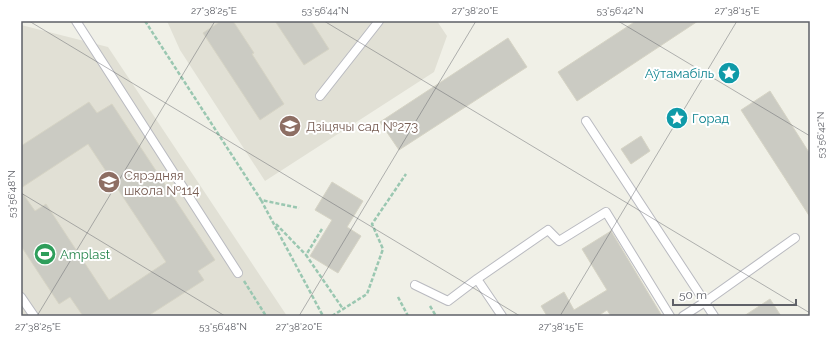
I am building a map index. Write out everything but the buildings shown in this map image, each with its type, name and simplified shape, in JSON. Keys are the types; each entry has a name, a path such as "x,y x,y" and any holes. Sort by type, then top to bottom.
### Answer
{"lane":[{"path":"76,21 238,274"},
{"path":"320,96 379,21"},
{"path":"586,121 714,316"},
{"path":"415,285 448,301 548,230 558,241 606,212 670,316"},
{"path":"683,316 795,238"},
{"path":"477,279 502,316"},
{"path":"21,297 34,316"}],"path":[{"path":"145,21 261,200 323,316"},
{"path":"332,316 367,294 384,249 372,224 406,174"},
{"path":"261,200 299,208"},
{"path":"273,222 306,255 343,309"},
{"path":"306,255 322,229"},
{"path":"238,274 266,316"},
{"path":"398,297 408,316"}],"shaded area":[{"name":"Дзіцячы сад №273","path":"167,21 437,21 447,36 434,72 265,181 180,50"},
{"name":"Сярэдняя школа №114","path":"21,25 108,47 287,316 21,316"}],"place":[{"name":"Аўтамабіль","path":"729,73"},
{"name":"Горад","path":"677,118"},
{"name":"Дзіцячы сад №273","path":"290,126"},
{"name":"Сярэдняя школа №114","path":"109,182"},
{"name":"Amplast","path":"45,254"}]}
